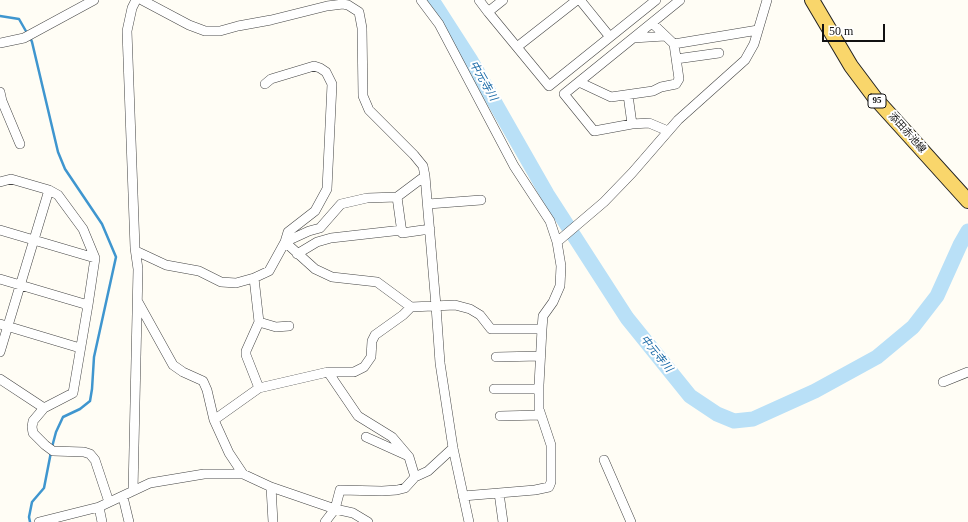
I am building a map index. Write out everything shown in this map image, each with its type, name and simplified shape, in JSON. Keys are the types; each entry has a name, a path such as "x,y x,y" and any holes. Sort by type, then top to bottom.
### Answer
{"main road":[{"name":"添田赤池線","path":"812,0 851,66 875,98 968,201"}],"street":[{"path":"0,43 24,38 94,0"},
{"path":"133,491 138,269 130,122 127,30 132,8 136,0"},
{"path":"142,0 189,25 205,30 220,31 327,6 344,4 359,12 362,28 363,96 369,110 423,166 428,204 440,363 453,448 469,522"},
{"path":"422,0 439,24 514,166 560,239 560,286 553,302 543,316 540,356 539,409 550,446 550,487 535,490 463,496"},
{"path":"479,0 549,86 656,0"},
{"path":"488,12 502,0"},
{"path":"517,47 577,0"},
{"path":"580,0 610,37"},
{"path":"668,132 649,123 632,124 594,131 564,94 680,0"},
{"path":"560,239 604,202 678,120 746,60 754,44 767,0"},
{"path":"566,72 577,83 611,97 653,91 661,87 676,84 679,79 674,44 665,36 643,10"},
{"path":"674,44 758,30"},
{"path":"633,38 665,36"},
{"path":"676,59 719,53"},
{"path":"136,251 166,265 200,271 221,282 236,283 254,278 269,271 285,242 288,232 315,211 327,189 332,84 326,72 314,66 271,79 265,84"},
{"path":"0,92 1,101 20,144"},
{"path":"628,95 632,124"},
{"path":"285,242 309,231 320,228 341,204 367,198 397,197 425,176"},
{"path":"0,182 11,179 49,190 58,195 83,229 95,258 73,393 44,408 33,420 32,427 33,433 53,452 84,452 90,454 95,460 109,502"},
{"path":"0,352 4,326 20,285 49,190"},
{"path":"397,197 402,233 430,228"},
{"path":"428,204 481,200"},
{"path":"0,230 95,258"},
{"path":"297,254 317,242 324,240 402,230"},
{"path":"285,242 314,269 332,277 377,282 411,307 455,305 480,315 491,329 542,328"},
{"path":"254,278 259,322 246,350 246,355 258,388"},
{"path":"0,279 88,305"},
{"path":"137,301 173,365 183,372 203,381 207,390 214,420 229,453 243,474"},
{"path":"214,420 258,388 328,372 354,372 364,367 371,357 372,341 375,335 404,315 411,307"},
{"path":"259,322 276,327 289,326"},
{"path":"4,326 80,348"},
{"path":"496,357 540,356"},
{"path":"328,372 358,416 392,437 409,456 415,477"},
{"path":"943,382 968,372"},
{"path":"0,379 44,408"},
{"path":"494,389 539,389"},
{"path":"500,416 541,415"},
{"path":"366,437 409,456"},
{"path":"325,522 336,509 340,490 382,491 405,488 415,477 428,471 453,448"},
{"path":"604,460 631,522"},
{"path":"39,522 99,507 150,483 204,474 243,474 271,487 336,509 353,513 368,522"},
{"path":"271,487 274,522"},
{"path":"499,493 503,522"},
{"path":"123,497 129,522"},
{"path":"99,507 102,522"}],"waterway":[{"name":"中元寺川","path":"432,0 470,59 547,194 627,318 690,396 717,414 734,421 753,419 815,391 877,357 913,327 937,296 968,231"},
{"path":"0,16 19,19 27,33"},
{"path":"30,37 58,152 65,169 102,224 116,257 94,357 90,401 80,409 63,417 56,432 52,447"},
{"path":"30,522 29,517 32,502 44,488 51,452"}]}
